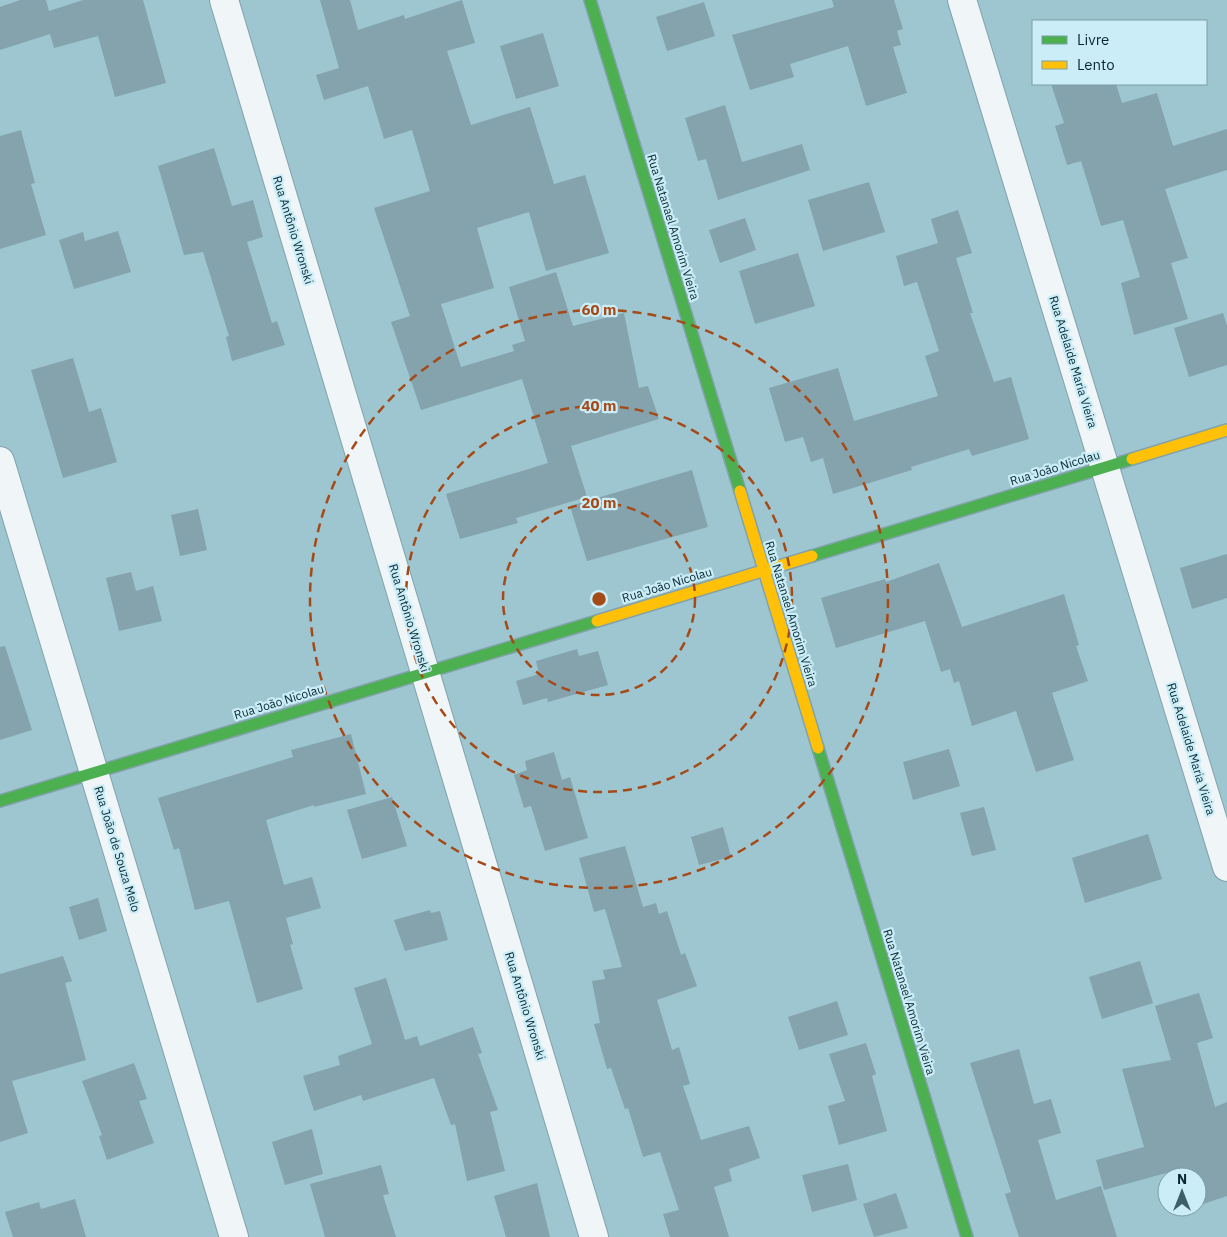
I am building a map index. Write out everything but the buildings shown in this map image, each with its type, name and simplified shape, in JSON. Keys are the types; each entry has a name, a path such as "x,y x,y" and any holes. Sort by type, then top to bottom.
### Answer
{"street":[{"name":"Rua Antônio Wronski","path":"224,0 594,1237"},
{"name":"Rua Natanael Amorim Vieira","path":"590,0 967,1237"},
{"name":"Rua Adelaide Maria Vieira","path":"962,0 1227,868"},
{"name":"Rua João Nicolau","path":"0,801 1227,430"},
{"name":"Rua João de Souza Melo","path":"0,461 234,1237"}],"traffic: fast":[{"path":"590,0 740,491"},
{"path":"812,556 1132,459"},
{"path":"0,801 597,621"},
{"path":"818,748 967,1237"}],"traffic: slow":[{"path":"1132,459 1227,430"},
{"path":"740,491 818,748"},
{"path":"597,621 812,556"}]}
